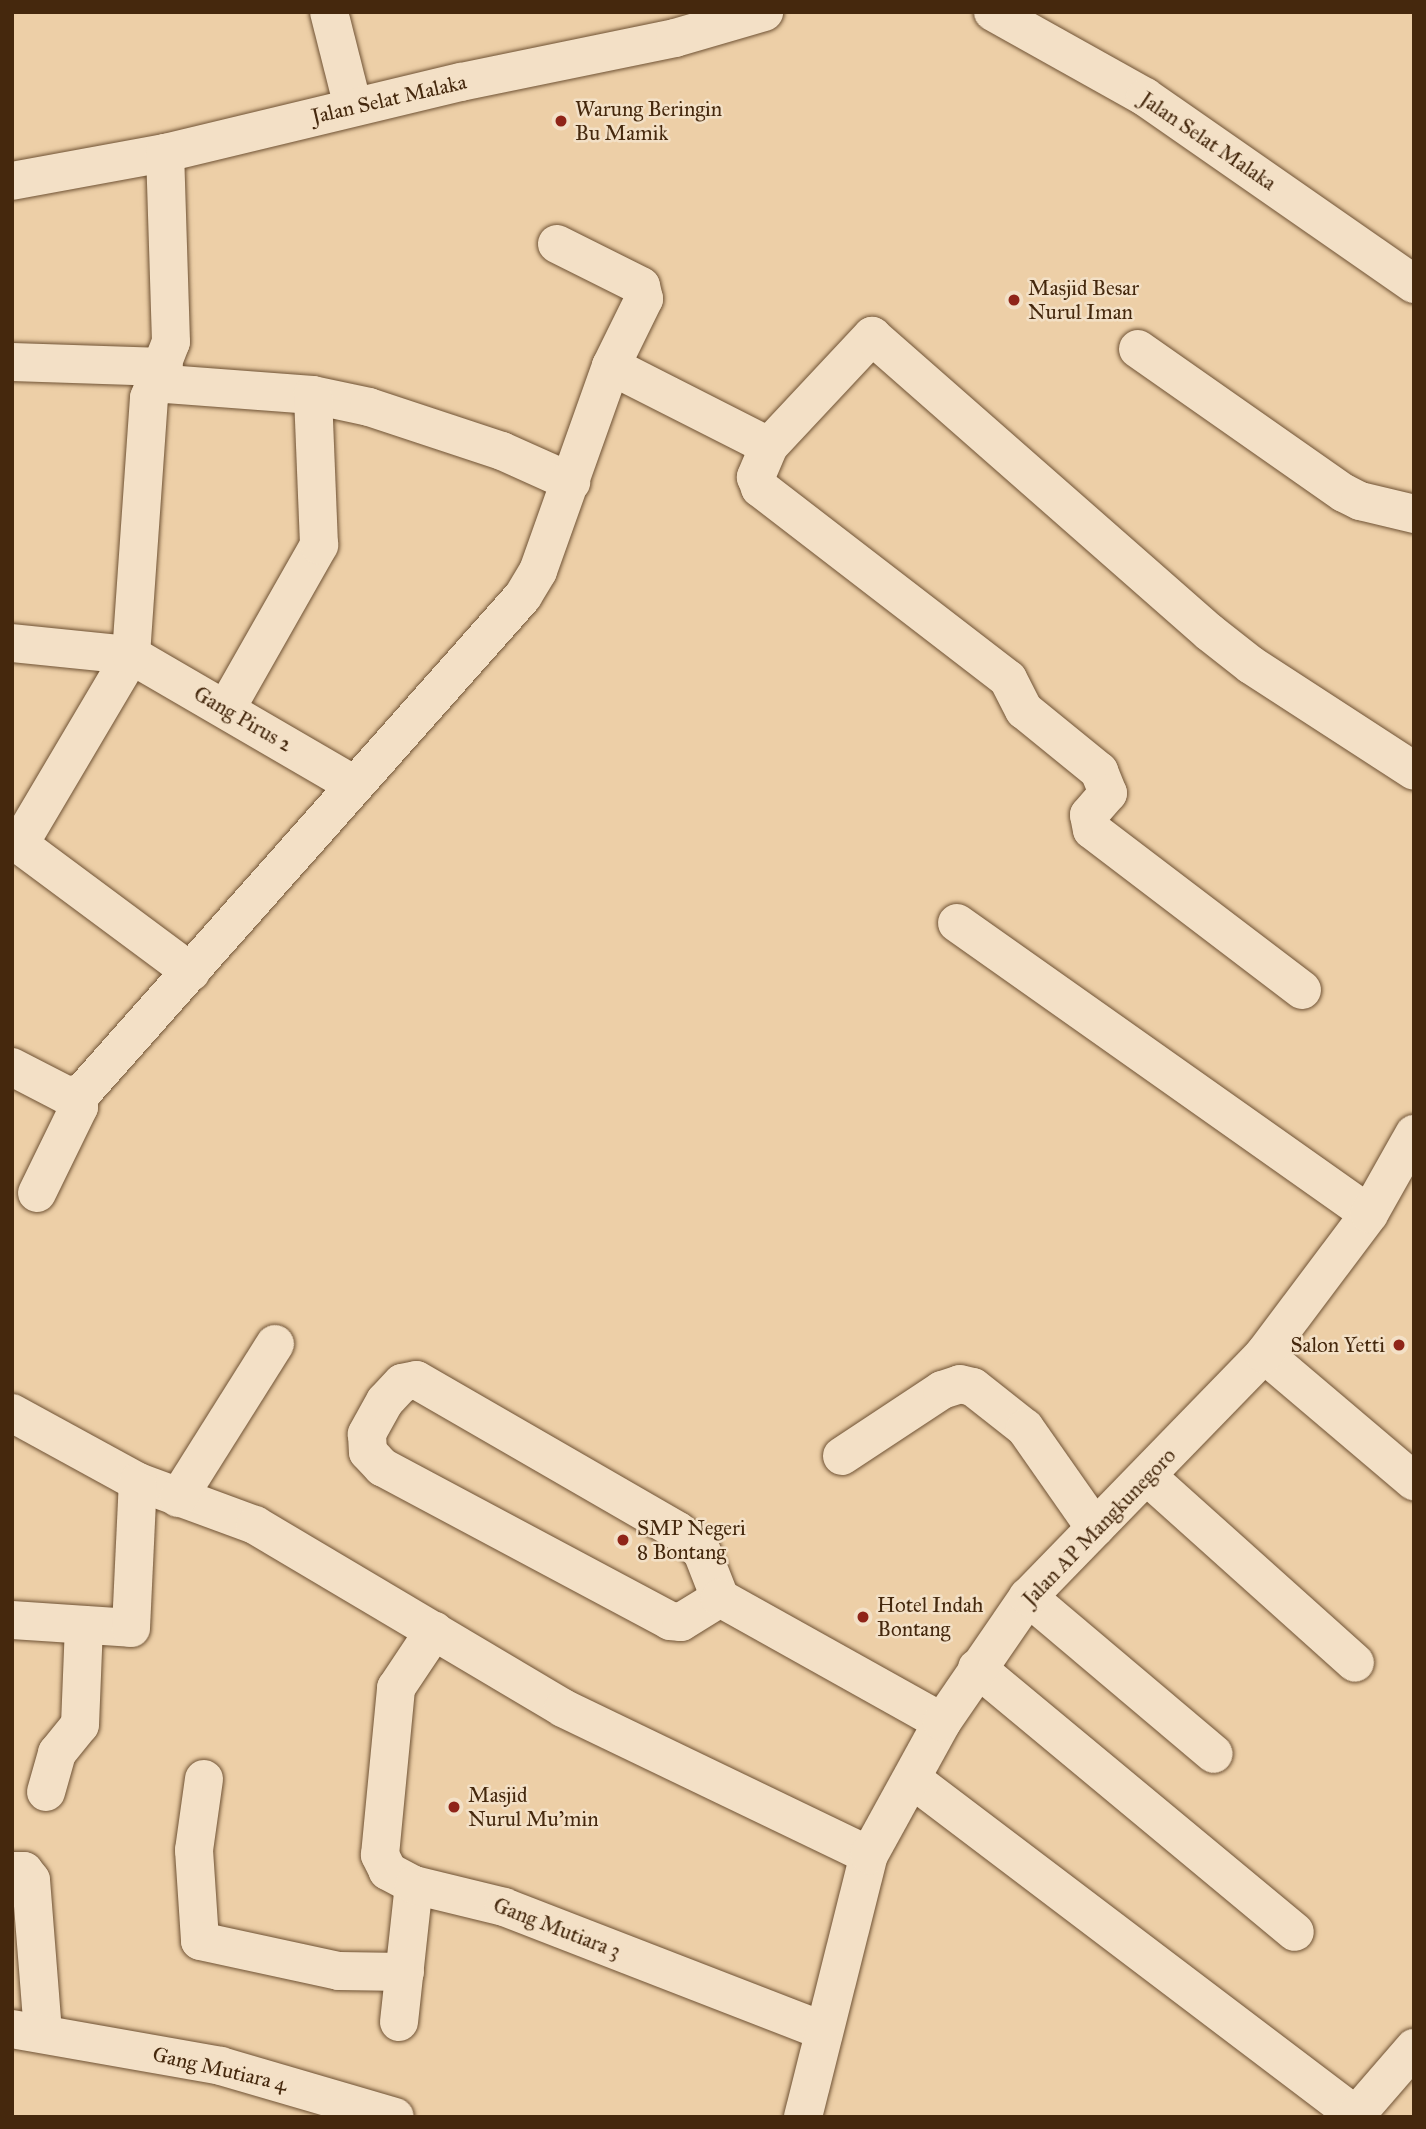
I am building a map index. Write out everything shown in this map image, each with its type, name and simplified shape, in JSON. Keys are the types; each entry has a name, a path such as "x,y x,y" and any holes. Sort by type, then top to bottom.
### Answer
{"street":[{"path":"329,12 353,107"},
{"name":"Jalan Selat Malaka","path":"12,181 165,153 353,107 676,38 764,12"},
{"name":"Jalan Selat Malaka","path":"993,12 1145,97 1414,284"},
{"path":"165,153 171,342 158,375 131,654 16,841 191,972"},
{"path":"37,1193 79,1107 79,1096 523,596 538,571 611,366 644,299 643,290 556,244"},
{"path":"1302,990 1092,830 1089,816 1108,793 1099,771 1024,710 1008,679 760,488 756,477 769,446 872,336 1209,632 1251,665 1414,771"},
{"path":"1138,349 1344,493 1360,501 1414,514"},
{"path":"12,362 158,375 313,395 431,426 502,450 571,482"},
{"path":"611,366 769,446"},
{"path":"226,709 319,545 313,395"},
{"path":"12,643 131,654"},
{"name":"Gang Pirus 2","path":"131,654 354,785"},
{"path":"957,923 1369,1214"},
{"path":"12,1067 68,1096 79,1096"},
{"name":"Jalan AP Mangkunegoro","path":"803,2117 869,1855 942,1722 1028,1597 1148,1477 1264,1354 1369,1214 1414,1134"},
{"path":"178,1498 275,1344"},
{"path":"1264,1354 1414,1481"},
{"path":"720,1598 681,1622 670,1621 382,1467 368,1452 367,1434 385,1401 402,1383 416,1380 678,1531 702,1552 720,1598 942,1722"},
{"path":"842,1455 942,1390 961,1384 973,1387 1026,1428 1095,1528"},
{"path":"12,1413 138,1482 255,1525 563,1708 869,1855"},
{"path":"1148,1477 1355,1662"},
{"path":"12,1620 127,1629 133,1622 138,1482"},
{"path":"1028,1597 1214,1754"},
{"path":"46,1792 57,1753 80,1725 84,1625"},
{"name":"Gang Mutiara 3","path":"434,1631 396,1688 380,1855 388,1871 414,1885 504,1907 824,2031"},
{"path":"977,1668 1294,1932"},
{"path":"204,1779 194,1842 200,1941 338,1971 405,1972"},
{"path":"912,1779 1316,2105 1357,2116 1414,2048"},
{"path":"12,1871 24,1871 31,1880 27,2031"},
{"path":"399,2022 414,1885"},
{"name":"Gang Mutiara 4","path":"27,2031 221,2066 395,2117"}],"place":[{"name":"Warung Beringin Bu Mamik","path":"561,121"},
{"name":"Masjid Besar Nurul Iman","path":"1014,300"},
{"name":"Salon Yetti","path":"1399,1345"},
{"name":"SMP Negeri 8 Bontang","path":"623,1540"},
{"name":"Hotel Indah Bontang","path":"863,1617"},
{"name":"Masjid Nurul Mu'min","path":"454,1807"}]}
